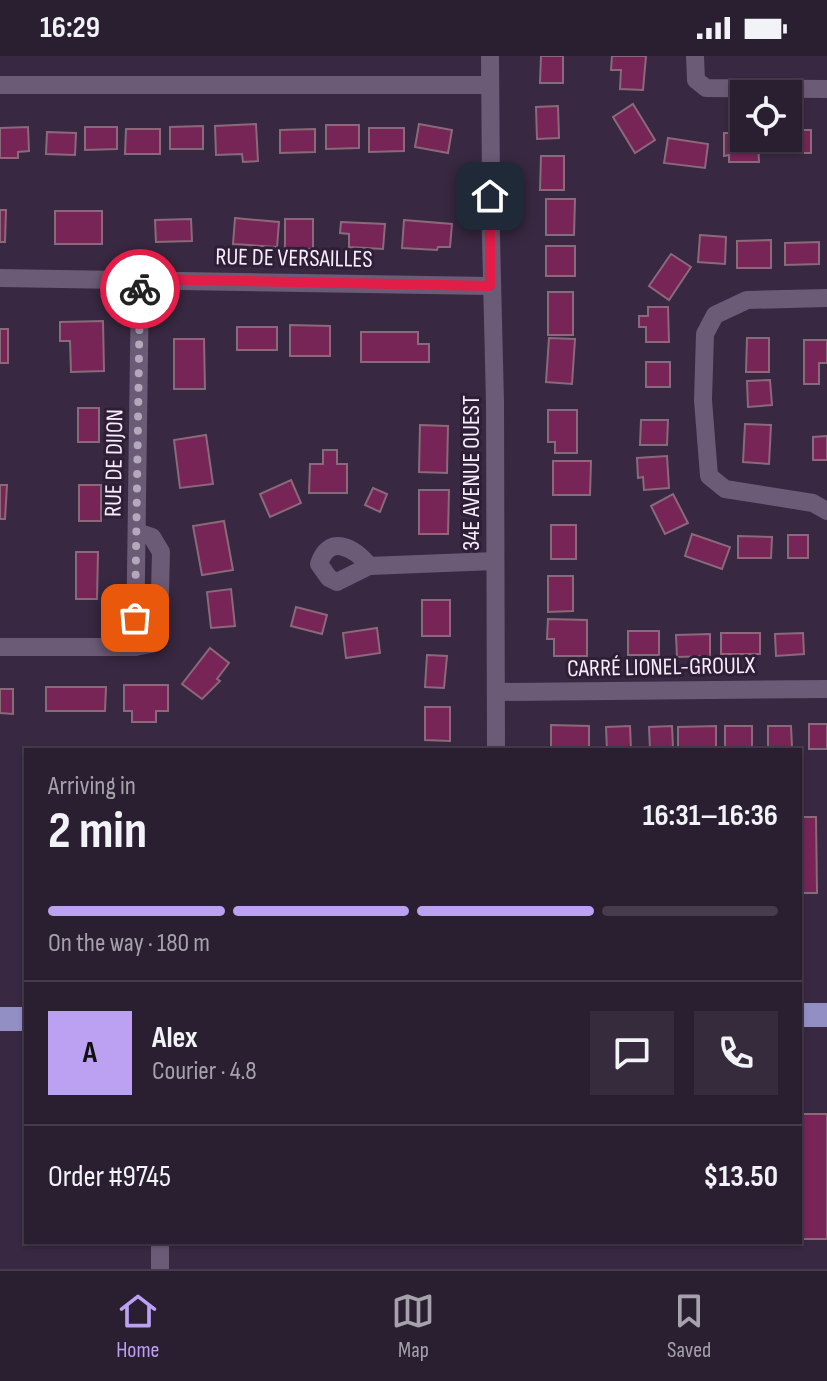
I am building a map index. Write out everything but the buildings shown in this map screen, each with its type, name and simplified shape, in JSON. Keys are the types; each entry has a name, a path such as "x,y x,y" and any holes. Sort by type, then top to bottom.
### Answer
{"main road":[{"path":"802,1015 827,1015"},
{"path":"0,1019 24,1019"}],"street":[{"name":"34E AVENUE OUEST","path":"490,56 496,748"},
{"path":"695,56 696,80 706,88 827,89"},
{"path":"0,85 490,85"},
{"name":"RUE DE VERSAILLES","path":"0,278 490,286"},
{"name":"RUE DE DIJON","path":"0,647 135,647 140,279"},
{"path":"827,298 747,300 715,315 705,334 703,400 709,476 725,489 813,503 827,511"},
{"path":"369,566 495,561"},
{"name":"CARRÉ LIONEL-GROULX","path":"496,692 827,689"},
{"path":"160,1244 160,1269"}],"way so far":[{"path":"135,618 140,289"}],"route":[{"path":"140,289 140,279 490,286 490,196"}]}
